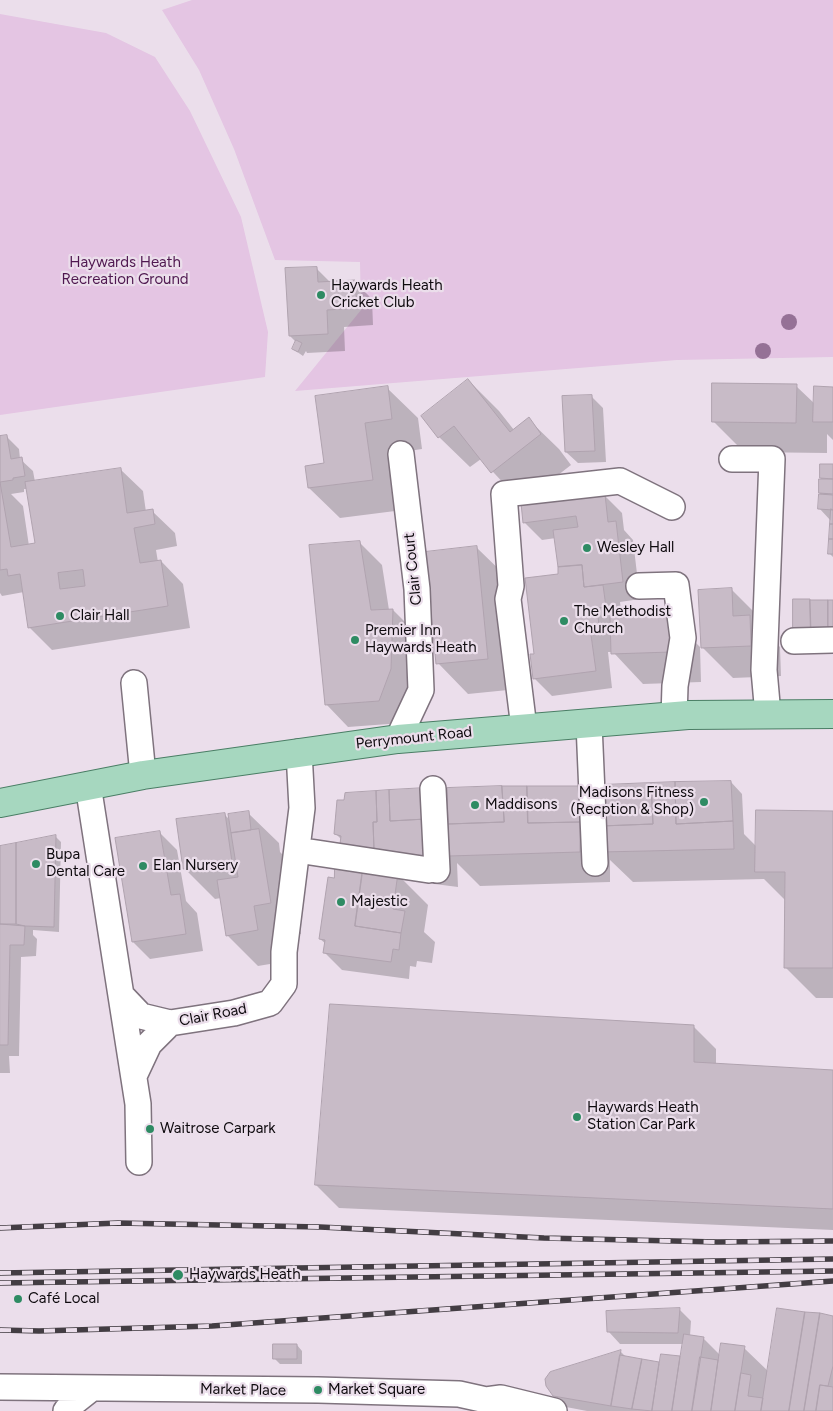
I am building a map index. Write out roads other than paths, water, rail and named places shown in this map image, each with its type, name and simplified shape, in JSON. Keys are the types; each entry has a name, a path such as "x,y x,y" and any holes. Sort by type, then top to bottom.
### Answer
{"main road":[{"name":"Perrymount Road","path":"0,803 143,775 398,739 674,716 833,714"}],"street":[{"name":"Clair Court","path":"398,739 421,690 417,589 400,454"},
{"path":"732,459 772,459 764,670 768,714"},
{"path":"524,728 508,599 511,586 504,494 620,481 672,507"},
{"path":"639,586 676,584 683,638 675,686 674,716"},
{"path":"794,641 833,640"},
{"path":"134,683 143,775"},
{"path":"589,724 595,863"},
{"name":"Clair Road","path":"121,995 141,1016 170,1024 234,1013 270,1004 284,984 284,952 302,808 299,752"},
{"path":"88,785 138,1104 139,1162"},
{"path":"297,850 433,870 433,789"},
{"path":"134,1076 149,1044 170,1024"},
{"name":"Market Place","path":"0,1387 92,1388 168,1400 318,1401 459,1394 493,1406 501,1398 554,1411"},
{"path":"66,1411 92,1388"}],"railway":[{"path":"0,1228 118,1223 320,1227 544,1238 717,1242 833,1241"},
{"path":"0,1273 833,1259"},
{"path":"0,1283 833,1271"},
{"path":"0,1330 39,1331 212,1326 833,1281"}],"place":[{"name":"Haywards Heath Cricket Club","path":"321,295"},
{"name":"Wesley Hall","path":"587,548"},
{"name":"Clair Hall","path":"60,616"},
{"name":"The Methodist Church","path":"564,621"},
{"name":"Premier Inn Haywards Heath","path":"355,640"},
{"name":"Madisons Fitness (Recption & Shop)","path":"704,802"},
{"name":"Maddisons","path":"475,805"},
{"name":"Bupa Dental Care","path":"36,864"},
{"name":"Elan Nursery","path":"143,866"},
{"name":"Majestic","path":"341,902"},
{"name":"Haywards Heath Station Car Park","path":"577,1117"},
{"name":"Waitrose Carpark","path":"150,1129"},
{"name":"Haywards Heath","path":"178,1275"},
{"name":"Café Local","path":"18,1299"},
{"name":"Market Square","path":"318,1390"}],"park label":[{"name":"Haywards Heath Recreation Ground","path":"125,272"}]}
